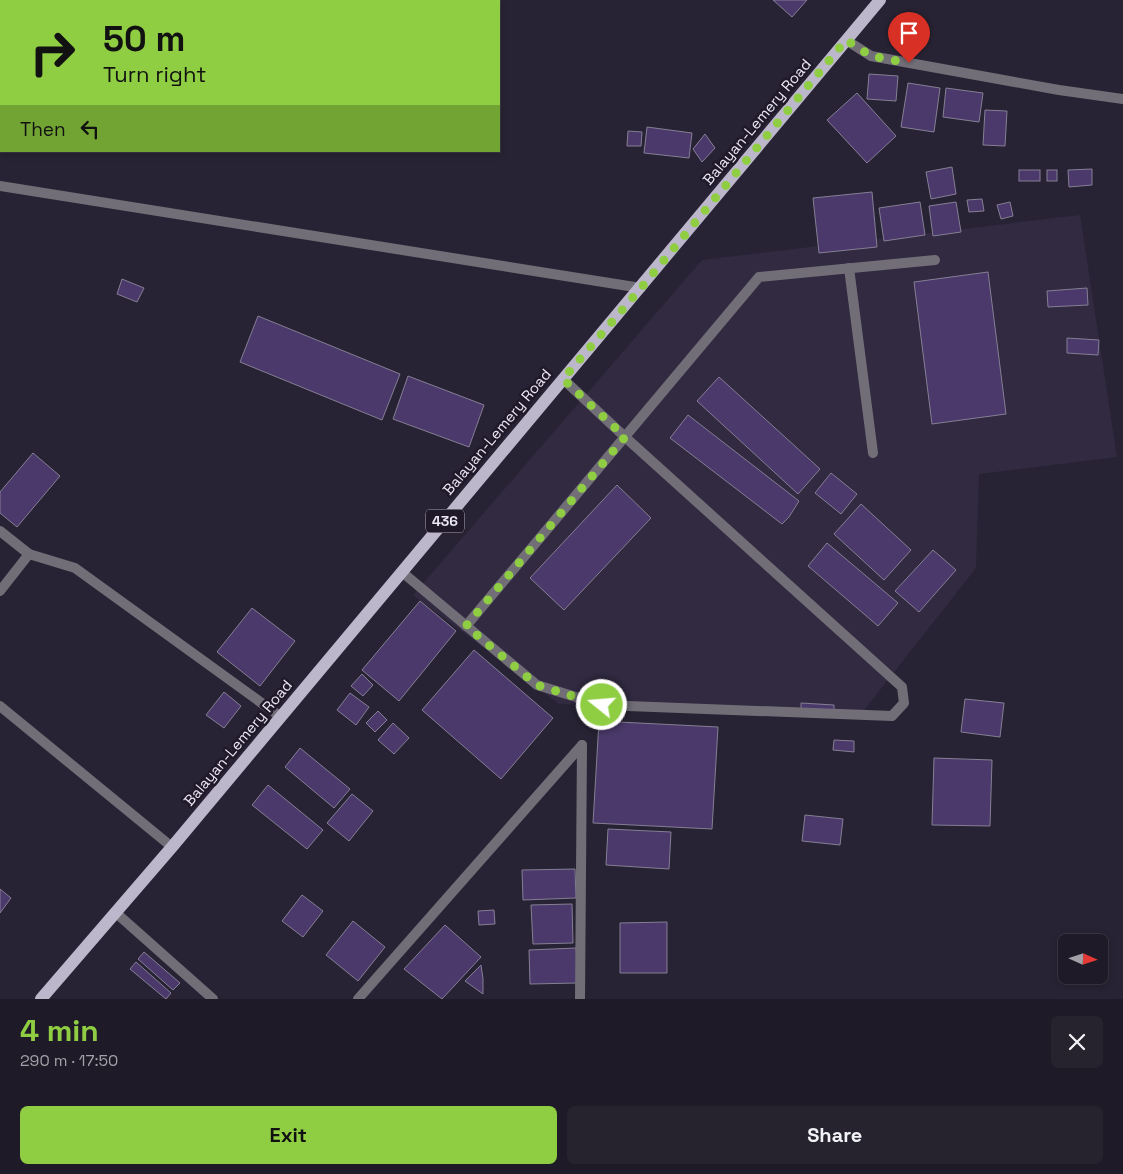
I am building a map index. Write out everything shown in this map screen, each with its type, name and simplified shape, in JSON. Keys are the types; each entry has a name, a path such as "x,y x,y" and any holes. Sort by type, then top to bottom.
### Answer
{"main road":[{"name":"Balayan-Lemery Road","path":"41,999 172,847 880,0"}],"street":[{"path":"846,40 871,56 1059,90 1123,98"},
{"path":"0,186 641,288"},
{"path":"466,626 759,277 935,260"},
{"path":"850,268 873,452"},
{"path":"402,572 537,685 602,705 892,716 904,703 902,687 563,379"},
{"path":"0,531 29,554 76,568 281,717"},
{"path":"0,591 29,554"},
{"path":"0,706 172,847"},
{"path":"358,999 582,745 580,999"},
{"path":"115,912 213,999"}],"shaded area":[{"path":"1080,215 1117,457 979,474 976,568 861,714 559,704 413,595 702,260"}],"building":[{"path":"773,0 807,0 792,17"},
{"path":"869,74 898,76 896,101 867,99"},
{"path":"908,83 940,88 934,132 901,127"},
{"path":"946,88 983,93 979,122 943,117"},
{"path":"857,93 896,136 867,163 827,120"},
{"path":"985,110 1007,111 1005,146 983,145"},
{"path":"647,127 692,133 689,158 644,153"},
{"path":"628,131 642,132 641,146 627,146"},
{"path":"705,134 715,148 702,162 693,149"},
{"path":"952,167 956,194 931,199 926,172"},
{"path":"1092,169 1092,185 1069,187 1068,170"},
{"path":"1019,170 1040,170 1040,181 1019,181"},
{"path":"1047,170 1057,170 1057,181 1047,181"},
{"path":"872,192 877,247 819,253 813,198"},
{"path":"982,199 984,211 969,212 967,200"},
{"path":"920,202 925,235 884,241 879,208"},
{"path":"956,202 961,232 933,236 929,206"},
{"path":"1010,202 1013,216 1001,219 997,205"},
{"path":"988,272 1006,414 932,424 914,282"},
{"path":"122,279 144,288 137,302 117,294"},
{"path":"1087,288 1088,305 1048,307 1047,291"},
{"path":"258,316 400,374 382,420 240,362"},
{"path":"1067,338 1099,340 1098,355 1067,353"},
{"path":"408,376 484,405 469,447 393,419"},
{"path":"719,377 820,469 798,494 697,401"},
{"path":"688,415 799,501 782,524 670,438"},
{"path":"33,453 60,476 17,527 0,513 0,492"},
{"path":"831,473 857,494 841,514 815,493"},
{"path":"617,485 651,518 564,610 530,578"},
{"path":"861,504 911,550 884,580 834,534"},
{"path":"827,543 898,603 878,626 808,566"},
{"path":"933,550 956,570 919,612 895,591"},
{"path":"420,601 456,631 399,701 362,670"},
{"path":"252,608 295,641 260,686 217,652"},
{"path":"474,650 553,718 501,779 422,710"},
{"path":"362,674 373,685 363,696 351,686"},
{"path":"224,692 241,706 224,728 206,715"},
{"path":"350,693 369,707 356,725 337,710"},
{"path":"965,699 1004,703 1000,737 961,732"},
{"path":"801,703 834,705 834,713 801,711"},
{"path":"378,711 387,720 375,732 366,723"},
{"path":"599,721 718,727 712,829 593,823"},
{"path":"393,723 409,738 394,754 378,740"},
{"path":"834,740 854,741 854,752 833,750"},
{"path":"300,748 350,789 334,808 285,767"},
{"path":"934,758 992,760 990,826 932,825"},
{"path":"268,785 323,830 307,849 252,805"},
{"path":"352,794 373,811 349,841 327,823"},
{"path":"805,815 843,819 840,845 802,841"},
{"path":"608,829 671,832 669,869 606,865"},
{"path":"575,869 576,898 523,900 522,870"},
{"path":"0,889 11,898 0,913"},
{"path":"302,895 323,911 303,937 282,921"},
{"path":"572,904 573,943 533,944 531,905"},
{"path":"494,910 495,924 479,925 478,911"},
{"path":"353,921 385,947 358,981 326,955"},
{"path":"667,922 667,973 620,973 620,923"},
{"path":"445,925 481,957 442,999 404,969"},
{"path":"576,948 578,983 530,984 529,950"},
{"path":"144,952 180,983 173,990 138,959"},
{"path":"136,962 171,993 166,999 130,969"},
{"path":"481,965 483,979 483,994 465,981"}],"route":[{"path":"602,705 537,685 466,626 625,437 563,379 641,288 846,40 871,56 909,63"}]}
